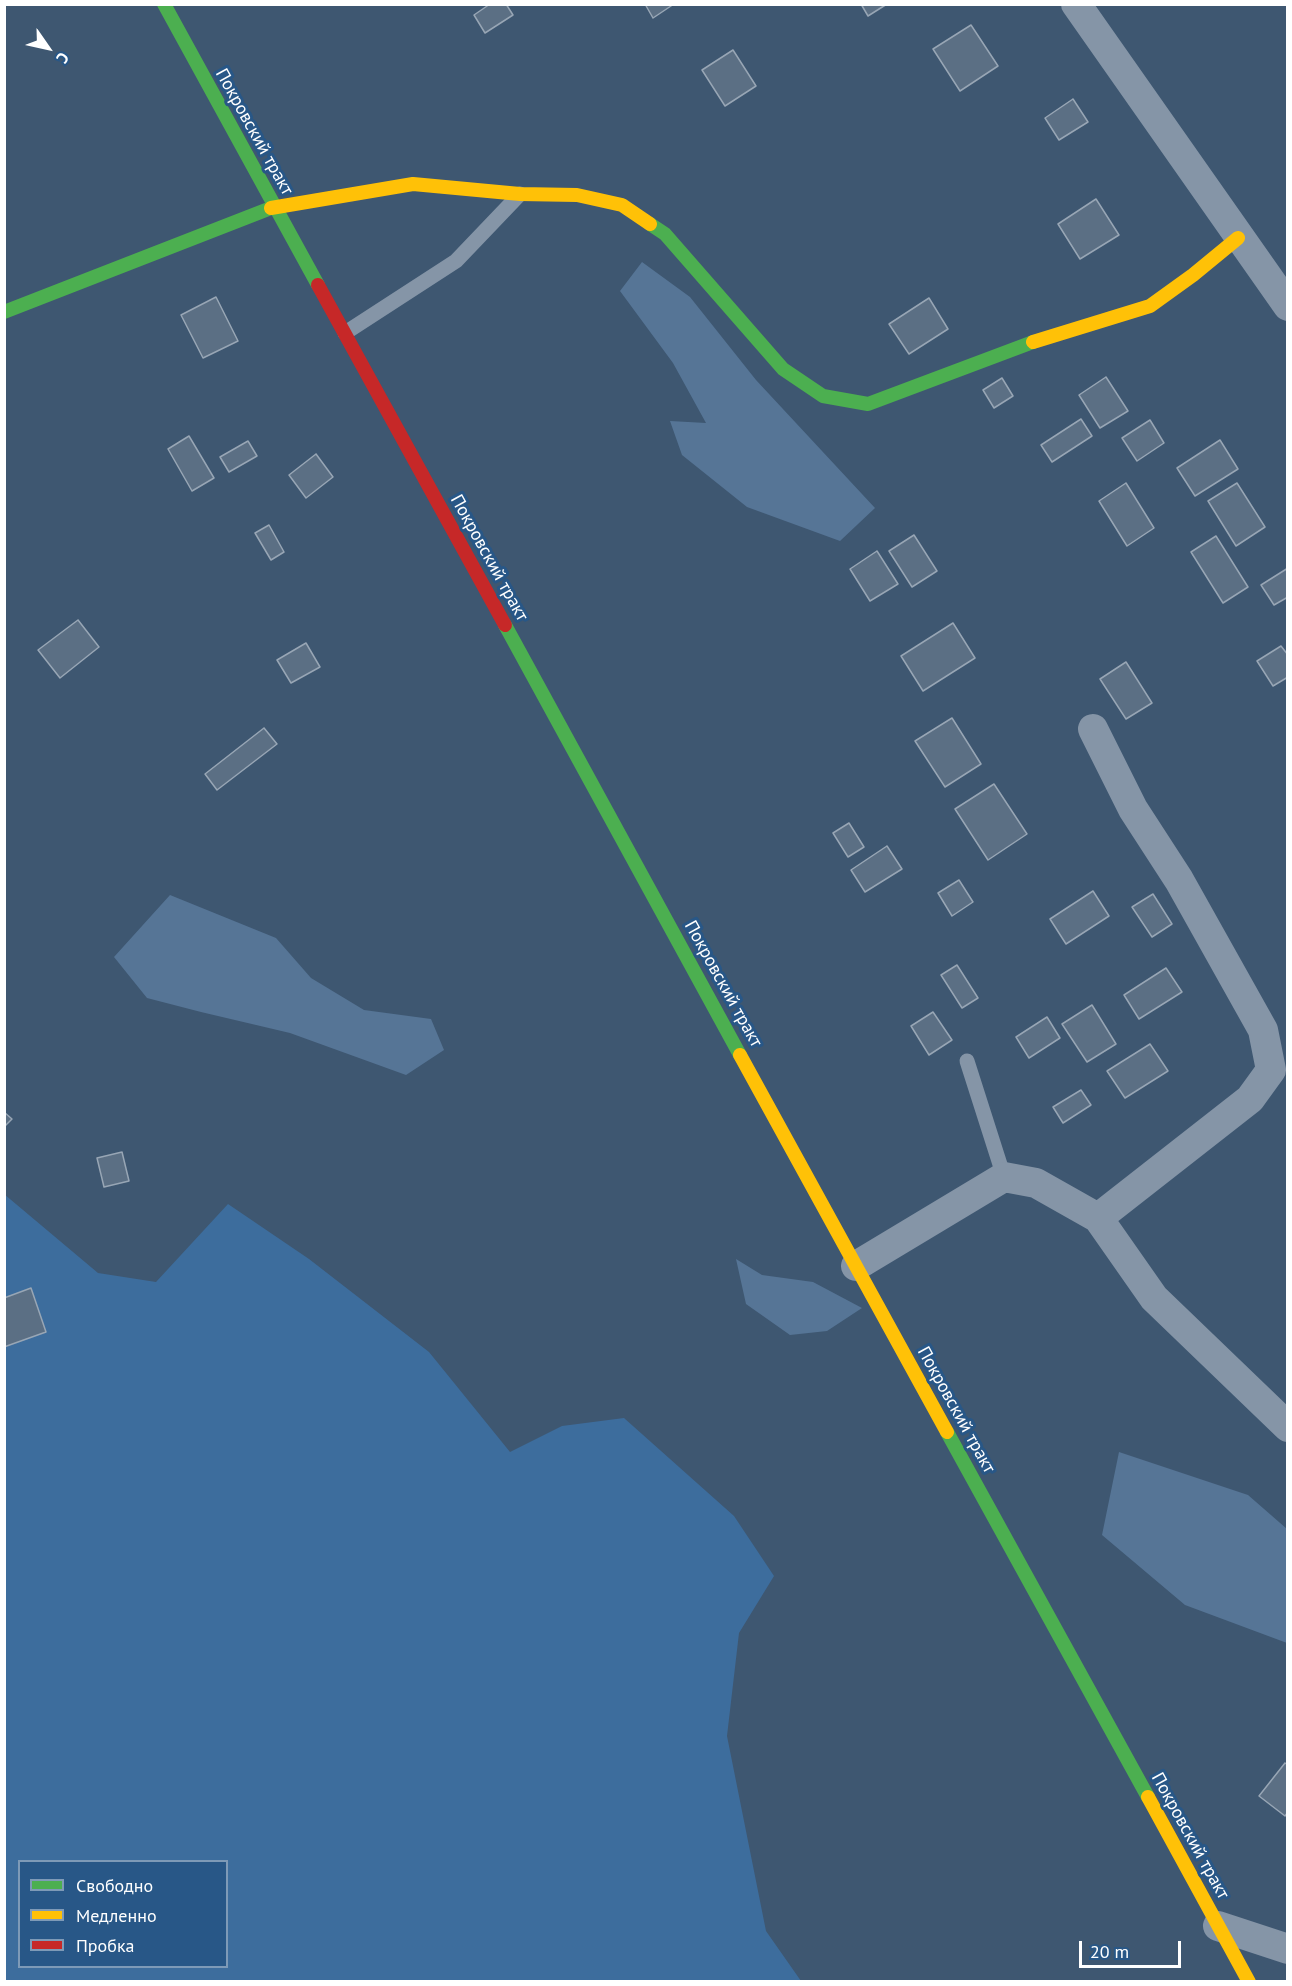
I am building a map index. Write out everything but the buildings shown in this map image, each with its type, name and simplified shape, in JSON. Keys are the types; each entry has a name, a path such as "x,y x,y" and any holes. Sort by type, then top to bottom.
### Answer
{"main road":[{"name":"Покровский тракт","path":"164,4 1249,1982"},
{"path":"4,312 274,207 413,184 520,194 577,195 622,205 665,234 783,369 823,396 868,404 1039,340 1150,306 1238,238"}],"street":[{"path":"1076,4 1287,306"},
{"path":"1093,729 1133,808 1179,880 1263,1030 1271,1070 1250,1099 1098,1218"},
{"path":"856,1266 1004,1177 1036,1183 1098,1218 1154,1298 1287,1427"},
{"path":"1218,1926 1287,1949"}],"lane":[{"path":"345,333 456,261 520,194"},
{"path":"967,1061 1004,1177"}],"shaded area":[{"path":"642,262 690,297 756,380 875,508 840,541 747,507 682,455 670,421 706,423 673,363 620,291"},
{"path":"170,895 276,938 311,978 364,1010 431,1019 444,1050 406,1075 290,1033 147,998 114,957"},
{"path":"4,1194 98,1273 156,1282 228,1204 309,1259 429,1352 510,1452 562,1426 624,1418 734,1516 774,1576 739,1633 727,1736 766,1931 801,1981 5,1981"},
{"path":"736,1259 762,1275 813,1282 862,1308 827,1331 790,1335 746,1304"},
{"path":"1119,1452 1248,1495 1287,1529 1287,1643 1185,1605 1102,1535"}],"traffic: fast":[{"path":"164,4 318,285"},
{"path":"4,312 271,208"},
{"path":"650,224 665,234 783,369 823,396 868,404 1033,342"},
{"path":"505,625 740,1055"},
{"path":"947,1432 1148,1797"}],"traffic: slow":[{"path":"271,208 413,184 520,194 577,195 622,205 650,224"},
{"path":"1033,342 1150,306 1238,238"},
{"path":"740,1055 947,1432"},
{"path":"1148,1797 1249,1982"}],"traffic: jam":[{"path":"318,285 505,625"}]}
